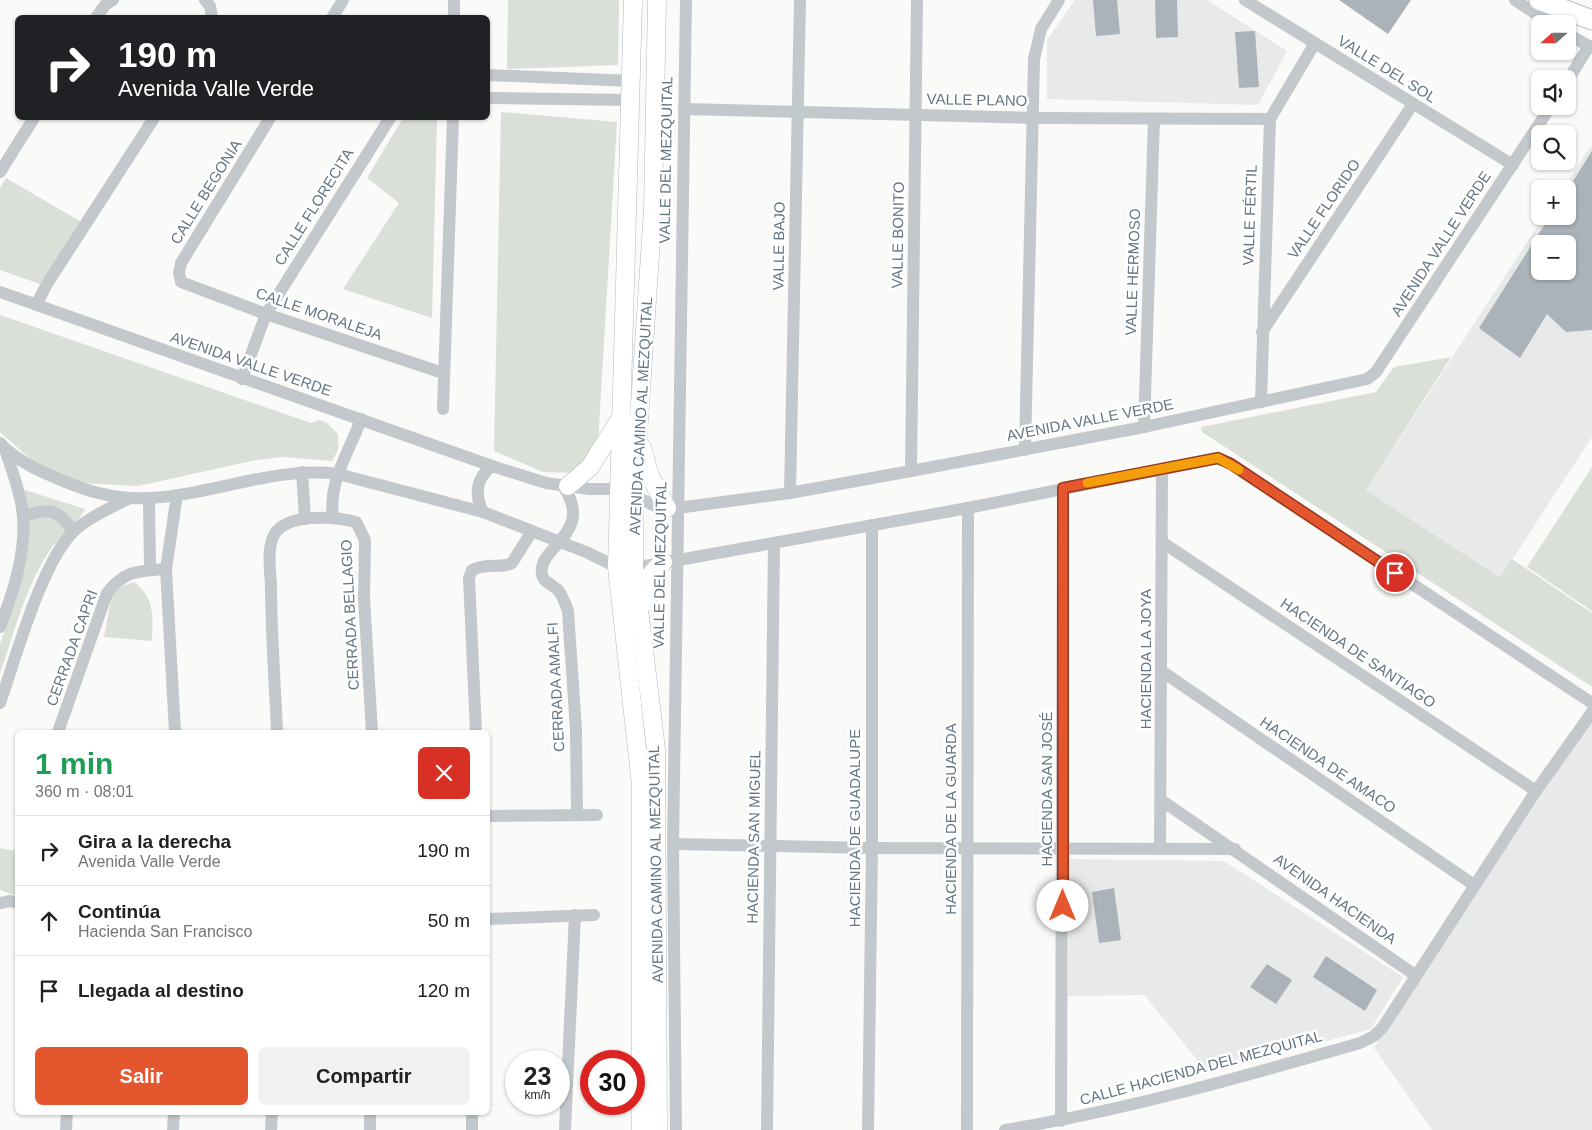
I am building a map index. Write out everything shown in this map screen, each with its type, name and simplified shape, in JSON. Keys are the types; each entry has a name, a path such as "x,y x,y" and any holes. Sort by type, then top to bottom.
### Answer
{"main road":[{"name":"AVENIDA CAMINO AL MEZQUITAL","path":"633,0 632,81 620,418 626,491 625,567 641,785 641,1130"},
{"name":"AVENIDA CAMINO AL MEZQUITAL","path":"626,491 638,425 650,276 657,0"},
{"path":"1539,0 1592,20"},
{"path":"1566,0 1592,16"},
{"path":"654,112 649,92 656,70"},
{"path":"632,81 640,84 649,92"},
{"path":"631,100 640,99 649,92"},
{"path":"566,486 590,467 620,418"},
{"path":"638,425 644,460 655,488 672,508"},
{"path":"656,749 660,688 644,587 648,576 669,561"},
{"name":"AVENIDA CAMINO AL MEZQUITAL","path":"625,567 656,749 658,1130"}],"street":[{"path":"334,15 343,0"},
{"path":"454,0 454,15"},
{"name":"VALLE DEL MEZQUITAL","path":"676,1130 669,561 686,0"},
{"name":"VALLE BAJO","path":"790,493 800,0"},
{"name":"VALLE BONITO","path":"910,471 917,0"},
{"path":"1025,450 1036,41 1041,29 1059,0"},
{"name":"VALLE DEL SOL","path":"1245,0 1513,165"},
{"path":"1515,0 1538,15"},
{"path":"98,15 109,2"},
{"path":"1575,70 1591,47 1576,39"},
{"name":"VALLE FÉRTIL","path":"1261,402 1270,119 1315,43"},
{"path":"490,75 632,81"},
{"path":"525,99 526,76"},
{"path":"490,98 631,100"},
{"name":"VALLE FLORIDO","path":"1262,332 1413,104"},
{"name":"VALLE PLANO","path":"684,109 1034,118 1270,119"},
{"name":"AVENIDA VALLE VERDE","path":"0,292 492,466 546,483 626,491 657,507 672,508 790,493 1144,427 1358,383 1376,372 1545,115"},
{"name":"VALLE HERMOSO","path":"1144,427 1154,119"},
{"path":"0,172 33,120"},
{"path":"36,305 153,120"},
{"name":"CALLE BEGONIA","path":"184,284 180,278 181,263 269,120"},
{"name":"CALLE FLORECITA","path":"242,379 266,314 389,120"},
{"path":"443,409 453,120"},
{"name":"CALLE MORALEJA","path":"184,284 266,314 443,373"},
{"path":"333,516 332,499 338,474 361,419"},
{"path":"3,446 26,463 70,484 101,494 130,498 177,495 302,472 338,474 483,512 625,567 774,544 968,508 1218,458 1231,464 1592,702"},
{"path":"0,627 19,570 23,516 3,446"},
{"path":"483,512 477,498 478,482 492,466"},
{"name":"HACIENDA LA JOYA","path":"1160,848 1163,672 1162,469"},
{"path":"302,472 305,519"},
{"path":"560,542 570,528 573,509 566,486"},
{"name":"HACIENDA SAN JOSÉ","path":"1061,1121 1063,488"},
{"path":"175,730 166,570 177,495"},
{"path":"0,702 48,573 66,540 74,531 94,517 130,498"},
{"path":"149,498 150,570"},
{"name":"HACIENDA DE LA GUARDA","path":"966,1130 968,508"},
{"path":"23,516 48,510 55,511 74,531"},
{"name":"CERRADA BELLAGIO","path":"277,730 271,629 270,548 274,535 288,523 333,516 356,522 365,540 364,598 372,730"},
{"name":"HACIENDA DE GUADALUPE","path":"868,1130 872,848 872,525"},
{"path":"476,730 469,578 472,570 479,567 495,564 503,566 512,563 532,531"},
{"name":"CERRADA AMALFI","path":"560,542 544,561 541,572 545,581 558,590 564,599 568,611 576,730 577,815"},
{"name":"HACIENDA DE SANTIAGO","path":"1162,542 1536,791"},
{"name":"HACIENDA SAN MIGUEL","path":"767,1130 774,544"},
{"name":"CERRADA CAPRI","path":"59,730 107,593 116,582 128,573 166,570"},
{"name":"HACIENDA DE AMACO","path":"1163,672 1474,885"},
{"path":"1415,975 1536,791 1592,712"},
{"name":"AVENIDA HACIENDA","path":"1161,800 1415,975"},
{"path":"490,816 597,815"},
{"path":"673,844 872,848 1160,848 1235,850"},
{"path":"0,903 15,902"},
{"path":"490,918 594,914"},
{"path":"565,1130 574,915"},
{"name":"CALLE HACIENDA DEL MEZQUITAL","path":"1005,1130 1061,1121 1209,1086 1360,1043 1374,1036 1383,1027 1415,975"},
{"path":"66,1130 67,1115"},
{"path":"173,1130 174,1115"},
{"path":"271,1130 272,1115"},
{"path":"370,1115 370,1130"},
{"path":"472,1115 472,1130"}],"shaded area":[{"path":"508,0 619,0 618,65 507,69"},
{"path":"1075,0 1207,0 1287,51 1258,105 1047,99 1047,40"},
{"path":"501,112 617,122 598,443 580,473 543,472 494,451"},
{"path":"402,120 437,120 432,318 343,289 399,203 367,178"},
{"path":"1592,144 1592,437 1501,577 1366,490 1531,236 1531,280 1576,280 1576,235 1532,235 1538,225 1576,225 1576,180 1569,180"},
{"path":"6,178 83,223 40,284 0,270 0,188"},
{"path":"0,315 311,423 319,420 327,423 338,434 338,450 332,461 283,457 256,460 138,486 78,483 35,463 0,432"},
{"path":"1451,357 1366,490 1500,577 1512,559 1592,613 1592,687 1202,432 1201,427 1376,392 1394,367"},
{"path":"1592,467 1592,611 1527,567"},
{"path":"25,490 85,509 77,521 52,547 40,567 21,612 0,674 0,644 13,606"},
{"path":"134,582 141,588 149,601 152,616 152,641 104,637 112,594 123,586"},
{"path":"1592,718 1592,1130 1432,1130 1374,1048"},
{"path":"0,848 15,851 15,895 0,890"},
{"path":"1069,859 1224,861 1403,977 1371,1029 1208,1073 1144,995 1068,996"}],"building":[{"path":"1093,0 1117,0 1120,34 1096,36"},
{"path":"1155,0 1177,0 1178,37 1156,38"},
{"path":"1339,0 1411,0 1388,34"},
{"path":"1255,31 1259,87 1239,88 1235,32"},
{"path":"1592,151 1592,330 1566,332 1547,314 1520,358 1479,328 1531,246 1531,280 1576,280 1576,235 1538,235 1544,225 1576,225 1576,180 1574,180"},
{"path":"1114,888 1121,940 1099,943 1092,892"},
{"path":"1326,956 1377,990 1365,1011 1313,977"},
{"path":"1267,964 1292,980 1276,1004 1250,987"}],"slow traffic":[{"path":"1087,483 1218,458 1239,470"}],"route":[{"path":"1063,906 1063,488 1218,458 1231,464 1395,573"}]}
